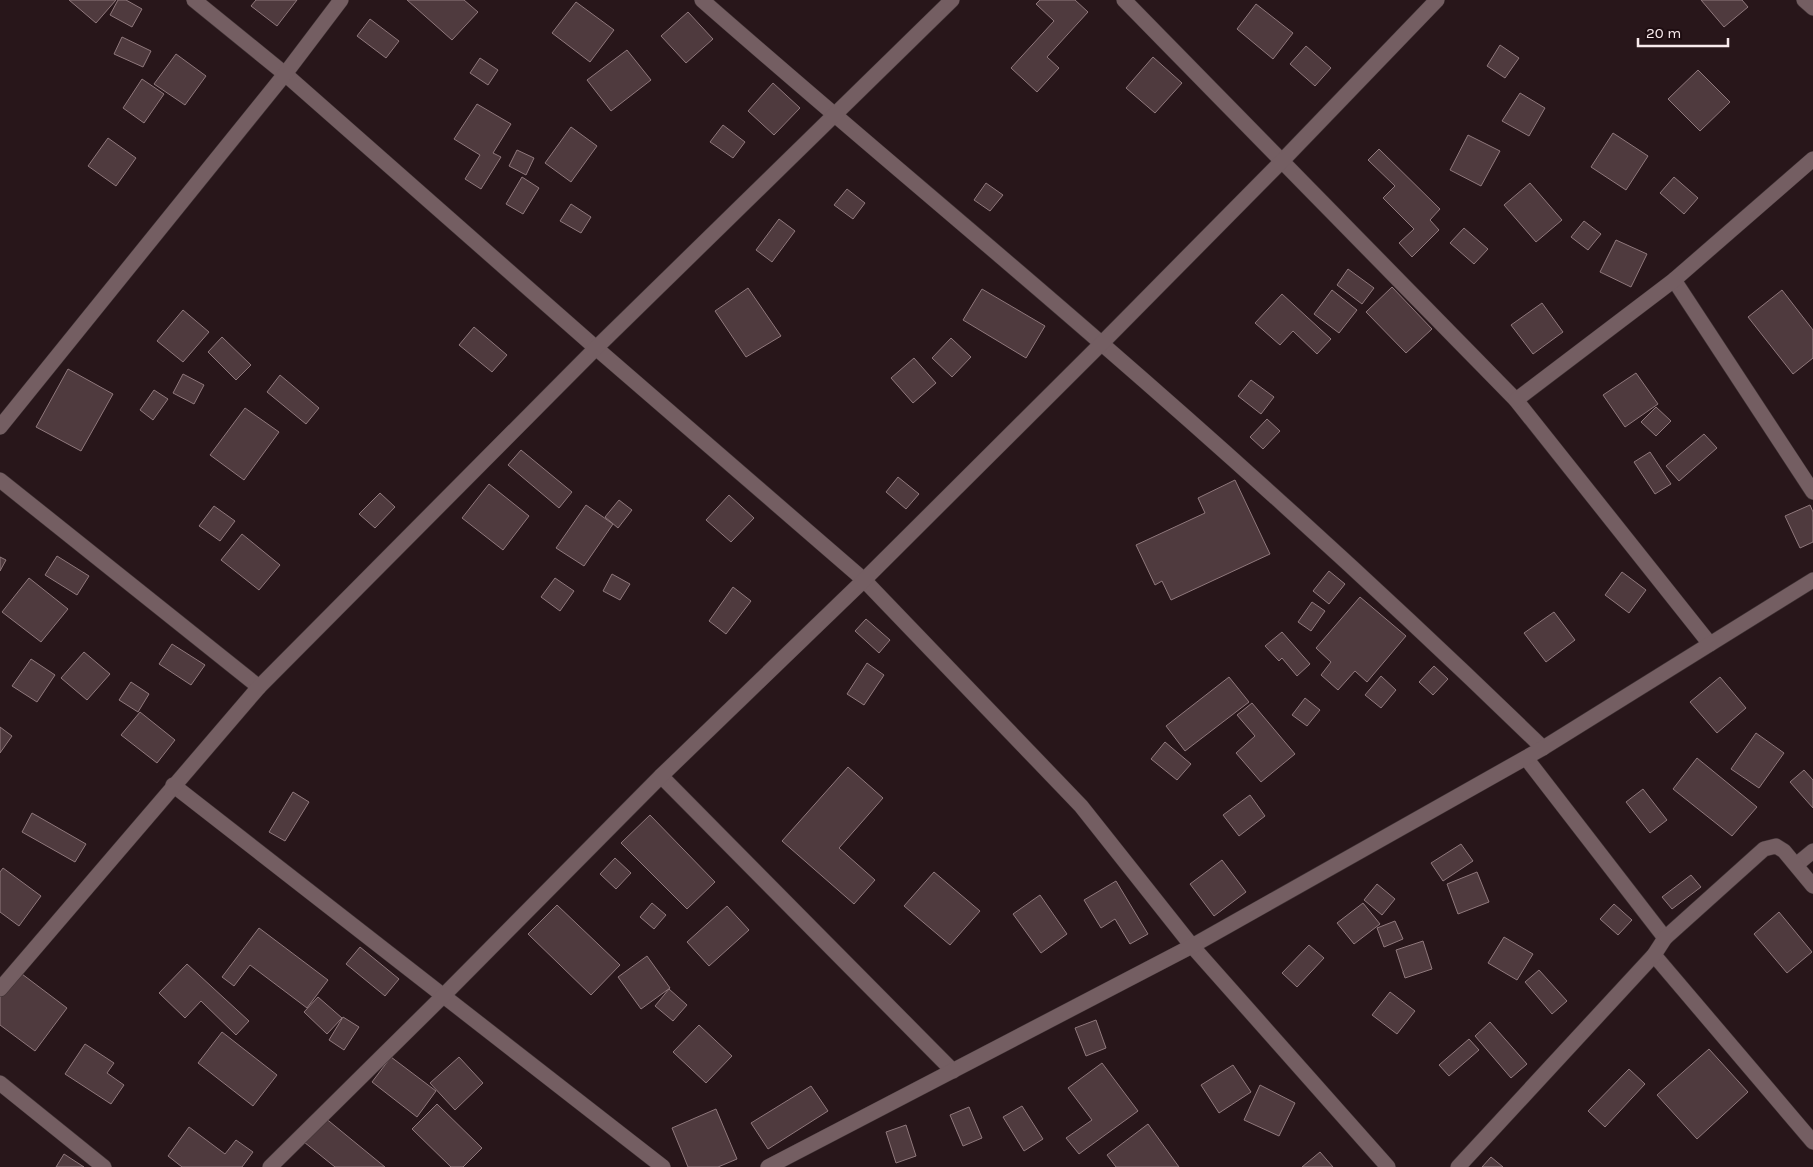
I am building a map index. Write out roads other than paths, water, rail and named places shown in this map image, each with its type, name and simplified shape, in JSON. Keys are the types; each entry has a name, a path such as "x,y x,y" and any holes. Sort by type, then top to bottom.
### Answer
{"street":[{"path":"194,0 285,74 596,348 864,580 1081,806 1192,946 1388,1167"},
{"path":"0,427 285,74 341,0"},
{"path":"702,0 834,116 1102,344 1410,619 1543,748"},
{"path":"0,989 259,686 596,348 952,0"},
{"path":"1124,0 1516,400 1710,644"},
{"path":"270,1167 661,776 864,580 1102,344 1437,0"},
{"path":"1804,0 1813,8"},
{"path":"1516,400 1674,280 1813,159"},
{"path":"1674,280 1813,492"},
{"path":"0,480 259,686"},
{"path":"768,1167 1192,946 1543,748 1813,580"},
{"path":"1526,758 1665,938"},
{"path":"661,776 953,1071"},
{"path":"173,786 663,1167"},
{"path":"1458,1167 1654,955 1665,938 1764,849 1776,846 1784,851 1813,886"},
{"path":"1796,866 1813,851"},
{"path":"1654,955 1813,1142"},
{"path":"0,1083 104,1167"}]}
